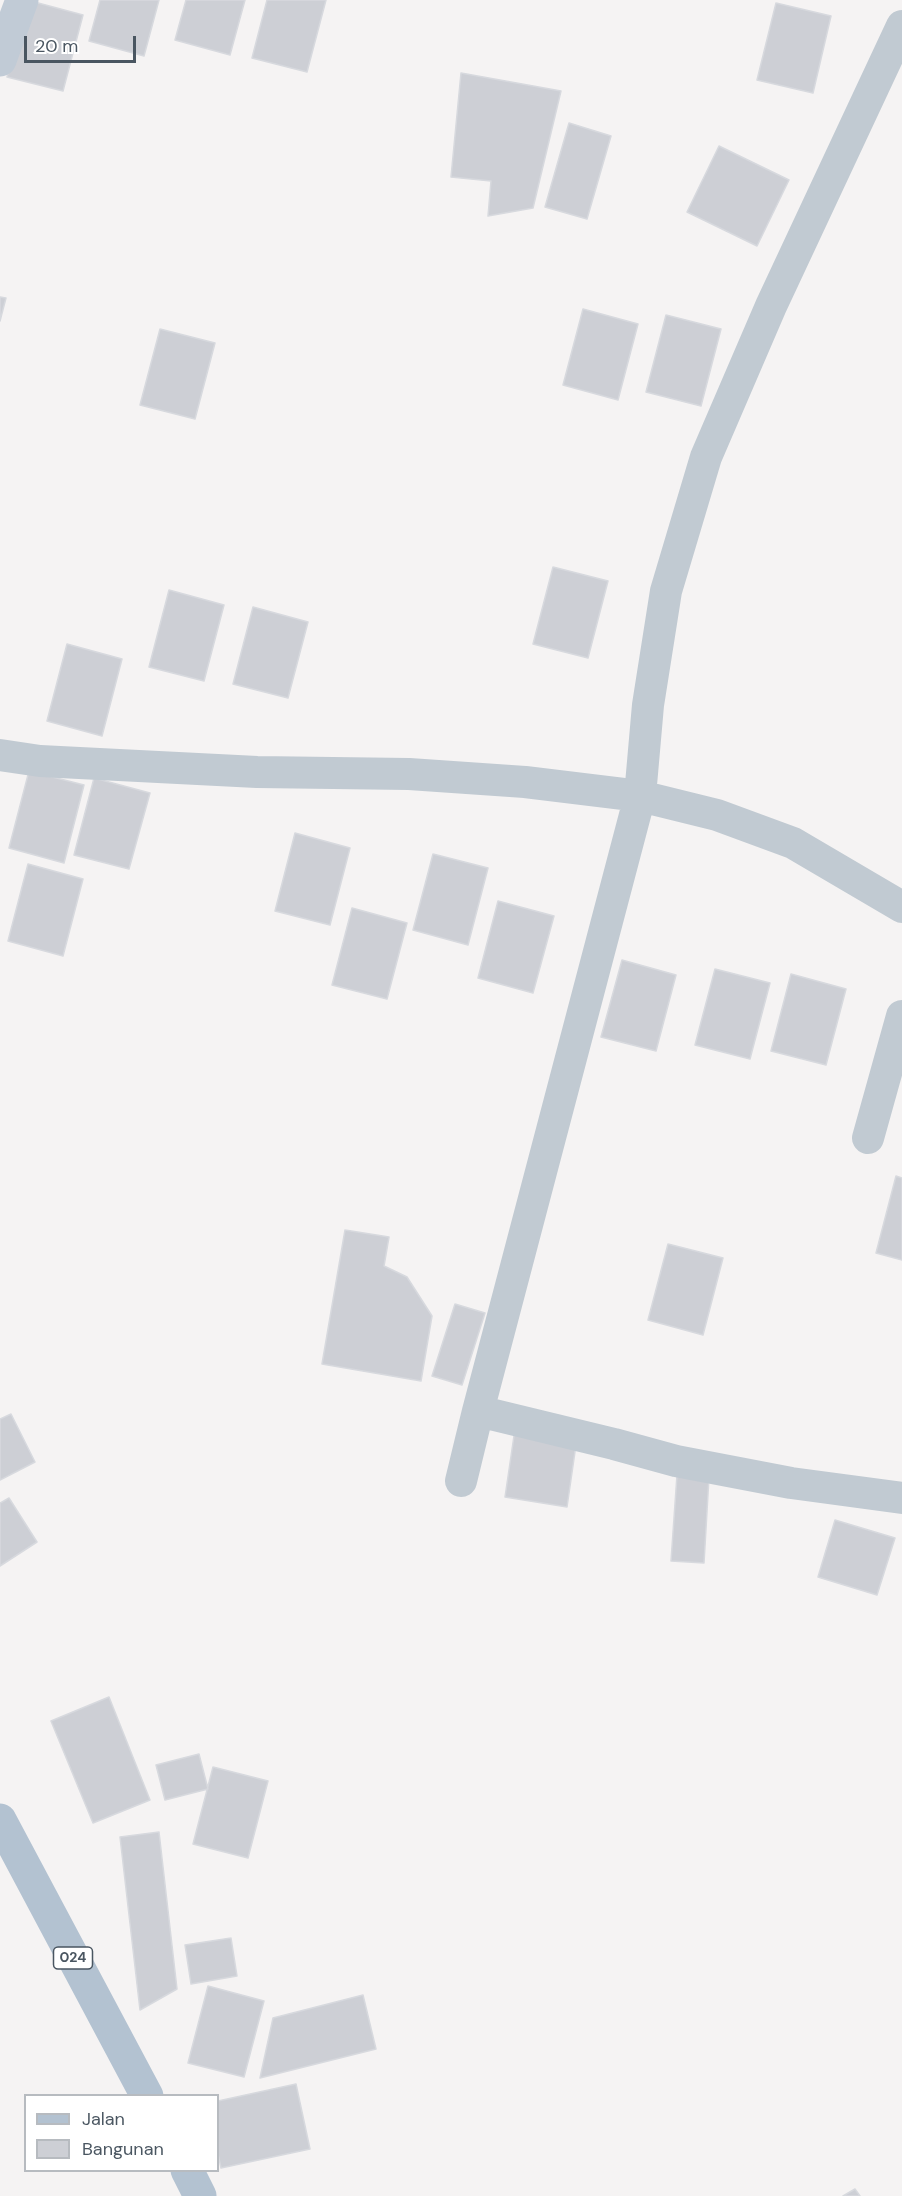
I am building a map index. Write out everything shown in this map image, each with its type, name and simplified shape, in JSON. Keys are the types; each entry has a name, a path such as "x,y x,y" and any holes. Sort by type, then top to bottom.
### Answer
{"main road":[{"name":"024","path":"0,1820 146,2094"},
{"path":"188,2172 200,2196"}],"street":[{"path":"0,60 14,3"},
{"path":"461,1481 640,796 648,705 666,591 706,457 771,306 902,27"},
{"path":"0,755 40,761 257,772 409,774 525,782 640,796 717,815 793,843 902,908"},
{"path":"868,1138 902,1016"},
{"path":"478,1411 676,1461 791,1483 902,1498"}],"building":[{"path":"27,0 83,15 63,91 7,77"},
{"path":"100,0 159,0 144,56 89,41"},
{"path":"186,0 245,0 230,55 175,40"},
{"path":"267,0 326,0 307,72 252,58"},
{"path":"776,3 831,16 813,93 757,80"},
{"path":"461,73 561,91 533,208 488,216 491,181 451,177"},
{"path":"569,123 611,136 587,219 545,207"},
{"path":"719,146 789,180 757,246 687,212"},
{"path":"0,297 6,298 0,321"},
{"path":"583,309 638,324 618,400 563,385"},
{"path":"666,315 721,329 701,406 646,392"},
{"path":"160,329 215,343 195,419 140,405"},
{"path":"553,567 608,581 588,658 533,644"},
{"path":"169,590 224,605 204,681 149,667"},
{"path":"253,607 308,622 288,698 233,684"},
{"path":"67,644 122,659 102,736 47,721"},
{"path":"29,771 84,785 64,863 9,848"},
{"path":"94,778 150,793 129,869 74,855"},
{"path":"295,833 350,848 330,925 275,911"},
{"path":"433,854 488,868 468,945 413,930"},
{"path":"28,864 83,879 63,956 8,941"},
{"path":"498,901 554,916 533,993 478,978"},
{"path":"352,908 407,923 387,999 332,985"},
{"path":"622,960 676,975 656,1051 601,1037"},
{"path":"715,969 770,983 750,1059 695,1045"},
{"path":"791,974 846,989 826,1065 771,1051"},
{"path":"896,1176 902,1178 902,1260 876,1253"},
{"path":"345,1230 389,1237 384,1266 407,1277 432,1316 421,1381 322,1364"},
{"path":"668,1244 723,1258 703,1335 648,1320"},
{"path":"455,1304 485,1313 462,1385 432,1376"},
{"path":"11,1414 35,1462 0,1480 0,1419"},
{"path":"515,1429 577,1438 567,1507 505,1497"},
{"path":"677,1475 709,1477 704,1563 671,1561"},
{"path":"9,1498 37,1542 0,1566 0,1503"},
{"path":"835,1520 895,1538 877,1595 818,1577"},
{"path":"109,1697 150,1800 93,1823 51,1721"},
{"path":"199,1754 208,1789 165,1800 156,1765"},
{"path":"213,1767 268,1781 248,1858 193,1844"},
{"path":"159,1832 177,1989 140,2010 120,1837"},
{"path":"231,1938 237,1976 191,1984 185,1945"},
{"path":"208,1986 264,2001 244,2077 188,2063"},
{"path":"363,1995 376,2049 260,2078 273,2018"},
{"path":"296,2084 310,2149 221,2168 219,2101"},
{"path":"855,2189 860,2196 843,2196"}]}
